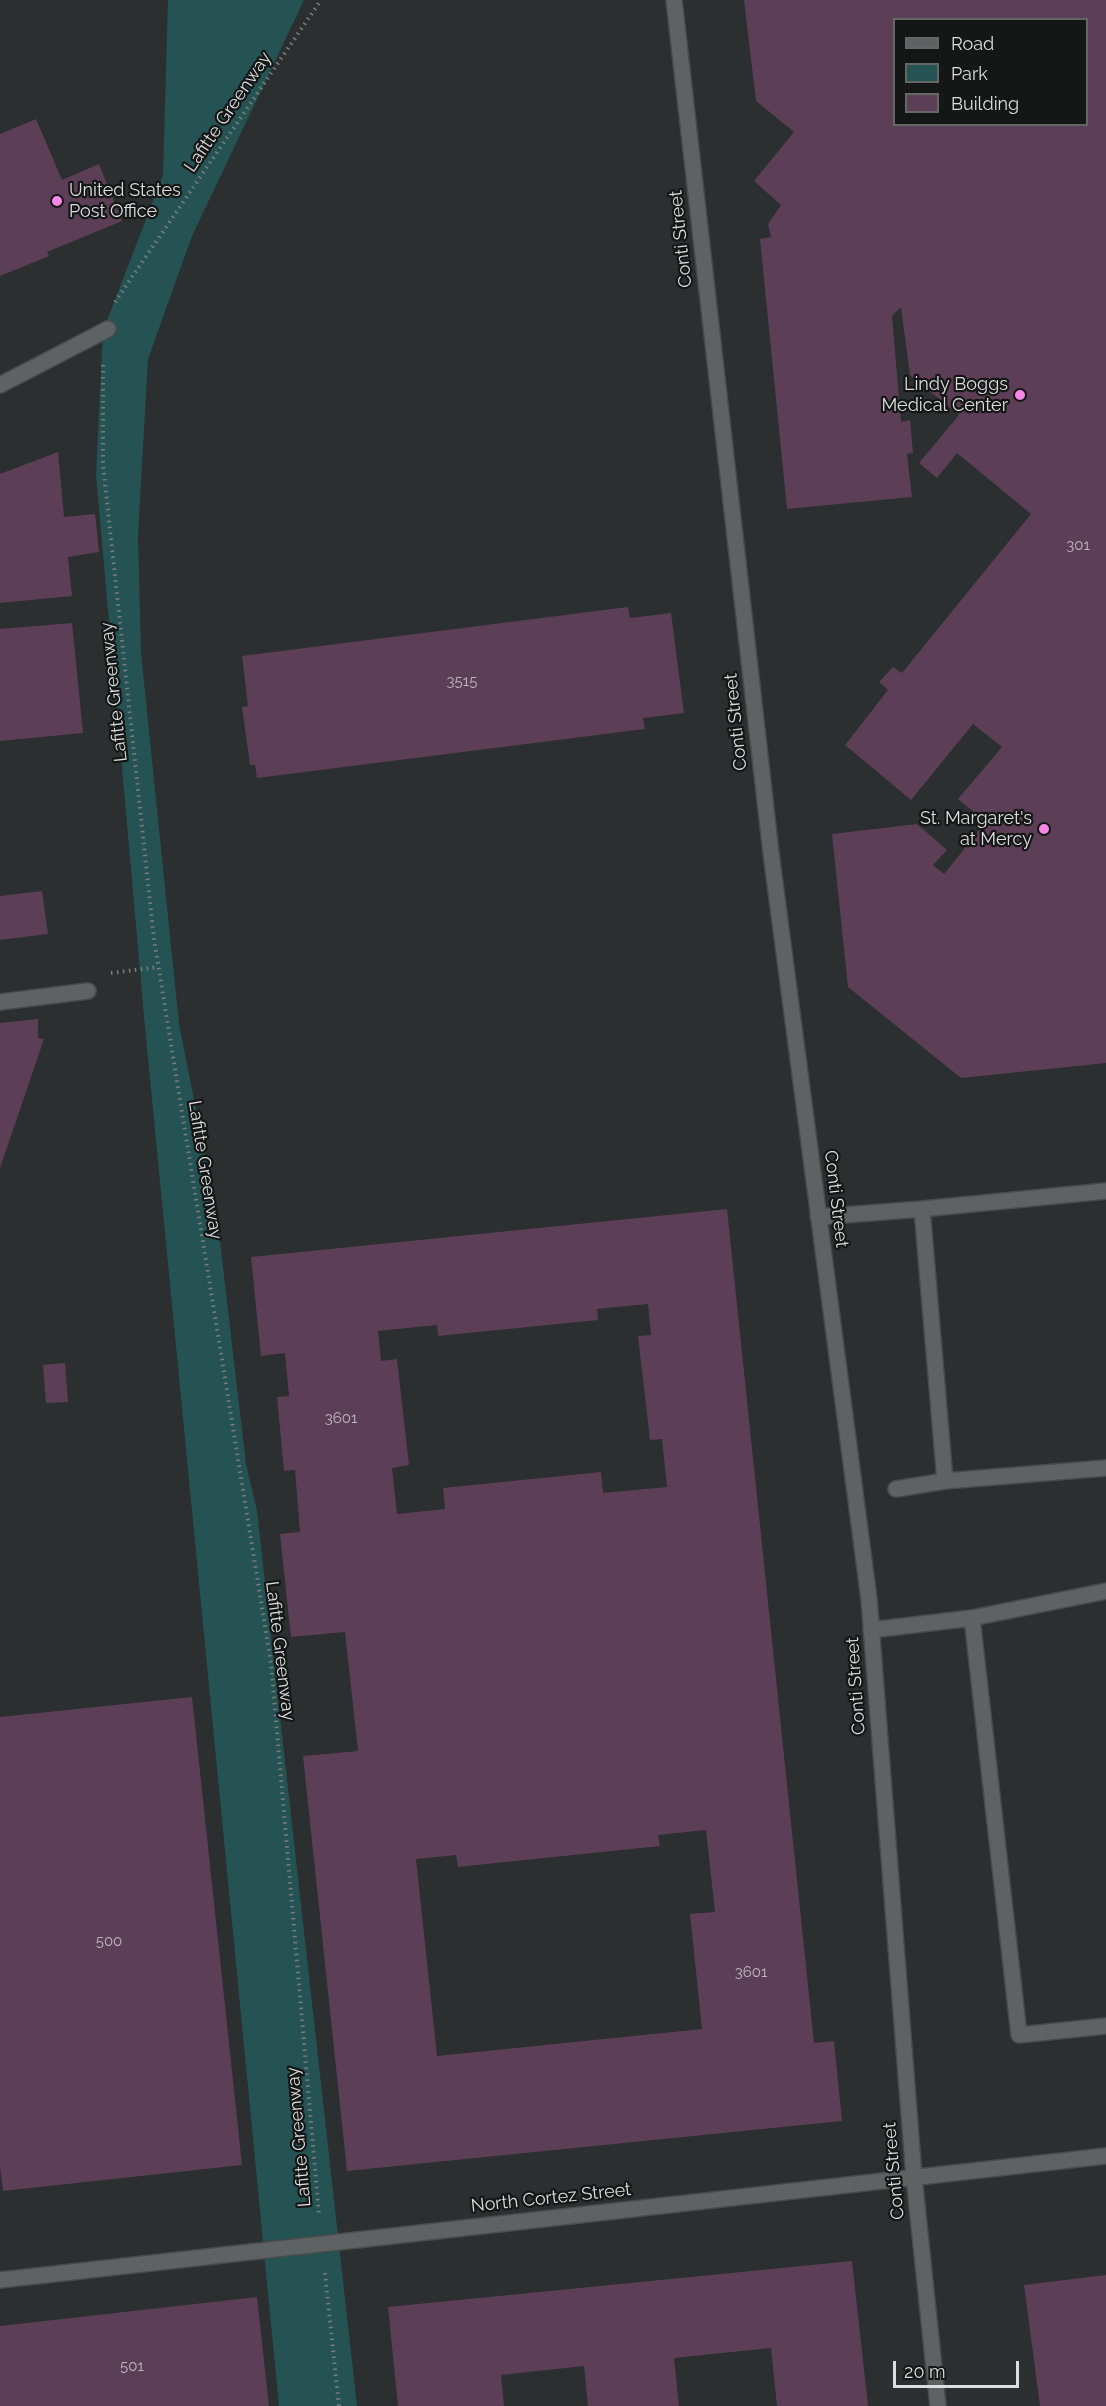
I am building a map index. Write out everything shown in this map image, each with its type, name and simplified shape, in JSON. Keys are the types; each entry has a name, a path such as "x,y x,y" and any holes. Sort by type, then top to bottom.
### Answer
{"street":[{"name":"Conti Street","path":"674,0 771,853 871,1630 914,2177 938,2406"},
{"path":"0,385 108,329"},
{"path":"0,1002 88,991"},
{"path":"818,1218 1106,1191"},
{"path":"922,1209 945,1481"},
{"path":"896,1489 945,1481 1106,1468"},
{"path":"871,1630 972,1618 1106,1591"},
{"path":"972,1618 1019,2035 1106,2026"},
{"name":"North Cortez Street","path":"0,2280 1106,2156"}],"path":[{"name":"Lafitte Greenway","path":"321,0 112,306 101,374 103,464 154,939 271,1664 322,2243 339,2406"}],"green space":[{"path":"168,0 304,0 192,236 148,359 138,535 141,653 179,1024 217,1216 246,1464 257,1511 357,2406 279,2406 145,1027 96,475 103,331 163,175"}],"building":[{"name":"Lindy Boggs Medical Center","path":"744,0 1106,0 1106,1063 961,1078 848,987 832,834 917,824 947,850 933,865 944,874 986,822 958,799 1002,747 973,724 911,800 845,745 888,690 879,682 893,667 902,673 1031,514 957,453 937,478 919,463 959,415 910,375 901,307 892,316 901,422 910,420 913,453 907,454 912,497 787,509 760,239 771,237 768,224 781,205 754,181 794,132 756,101"},
{"name":"United States Post Office","path":"36,119 62,180 99,164 122,221 47,252 49,256 0,276 0,134"},
{"path":"58,452 64,517 95,514 99,552 68,557 72,596 0,603 0,474"},
{"path":"628,607 630,618 671,613 684,713 643,718 645,729 257,778 255,765 250,765 242,707 248,706 242,656"},
{"path":"72,623 83,733 0,741 0,629"},
{"path":"42,891 48,934 0,940 0,896"},
{"path":"38,1019 38,1038 44,1039 0,1168 0,1023"},
{"path":"727,1209 814,2043 834,2041 842,2121 347,2171 303,1756 358,1751 345,1632 291,1637 280,1534 300,1532 295,1470 284,1471 277,1397 289,1396 285,1353 261,1356 251,1257","holes":["648,1304 651,1335 638,1336 650,1440 662,1439 667,1487 603,1493 601,1472 443,1488 445,1509 397,1514 392,1468 409,1465 397,1359 381,1361 378,1331 437,1325 438,1336 598,1320 597,1309","706,1830 715,1912 690,1914 702,2029 437,2056 416,1859 456,1855 458,1867 660,1846 658,1835"]},
{"path":"65,1363 68,1402 46,1403 43,1365"},
{"path":"192,1697 242,2165 3,2191 0,2167 0,1717"},
{"path":"852,2261 868,2406 777,2406 771,2348 674,2358 679,2406 588,2406 584,2366 501,2375 504,2406 398,2406 388,2307"},
{"path":"1106,2275 1106,2406 1040,2406 1024,2285"},
{"path":"257,2297 269,2406 0,2406 0,2326"}],"place":[{"name":"United States Post Office","path":"57,201"},
{"name":"Lindy Boggs Medical Center","path":"1020,395"},
{"name":"St. Margaret's at Mercy","path":"1044,829"}]}
